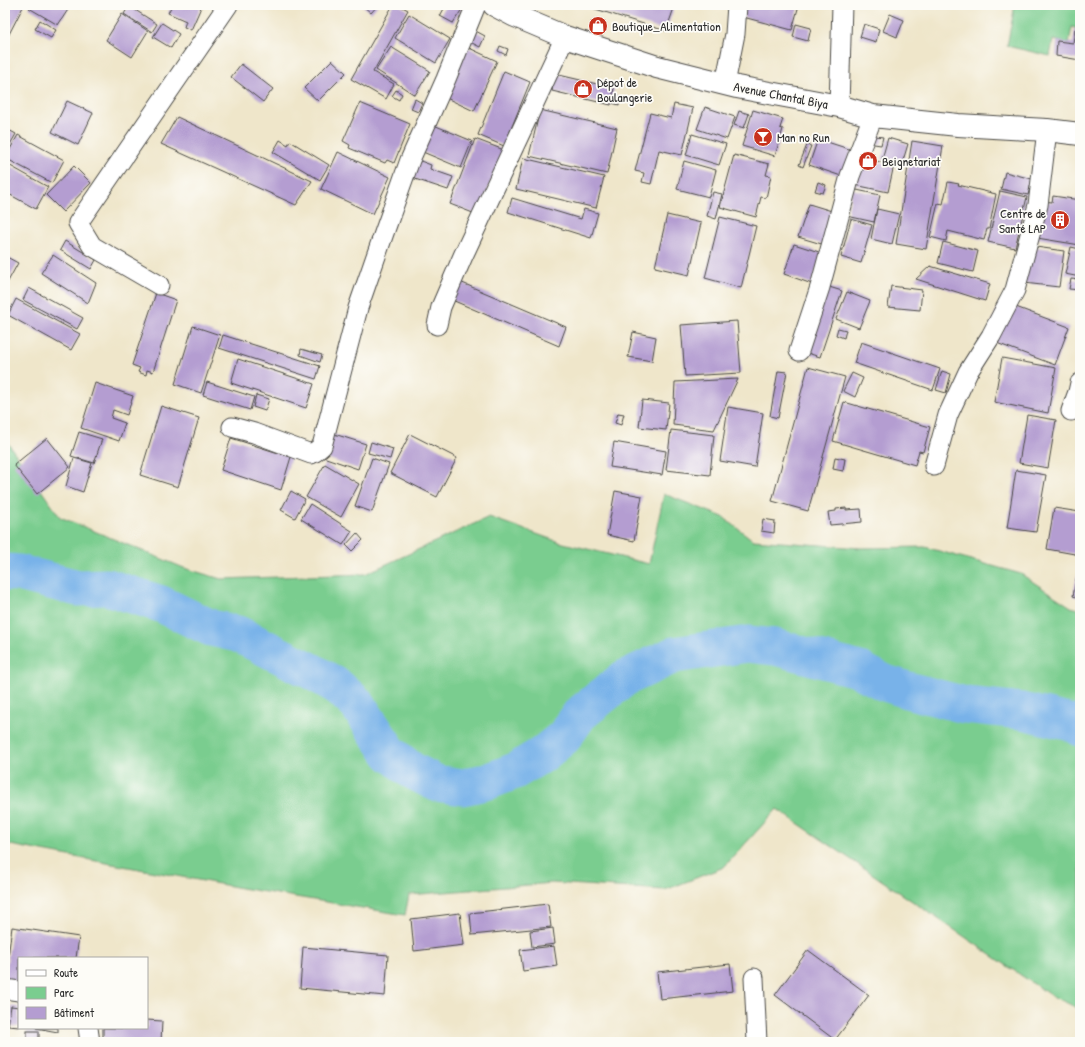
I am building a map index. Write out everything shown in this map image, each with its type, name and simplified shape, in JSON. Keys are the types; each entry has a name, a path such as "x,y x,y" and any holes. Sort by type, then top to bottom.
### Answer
{"main road":[{"name":"Avenue Chantal Biya","path":"494,5 513,15 565,37 657,68 725,84 839,106 873,116 958,125 1047,130 1080,134"}],"street":[{"path":"159,285 92,246 78,223 228,5"},
{"path":"232,427 254,433 311,454 322,446 358,308 410,160 446,79 476,5"},
{"path":"725,84 735,34 737,5"},
{"path":"839,106 842,5"},
{"path":"437,325 442,307 463,256 565,37"},
{"path":"799,351 820,287 850,176 873,116"},
{"path":"934,466 948,415 968,372 1015,290 1038,205 1047,130"},
{"path":"1071,411 1080,383"},
{"path":"754,978 757,1042"},
{"path":"5,989 18,991"},
{"path":"88,1029 90,1042"}],"green space":[{"path":"1015,5 1080,5 1080,29 1072,27 1069,43 1053,40 1050,56 1007,46"},
{"path":"5,439 60,517 184,568 221,579 365,574 489,517 559,542 649,564 664,494 723,517 753,540 861,548 925,547 1021,574 1071,607 1080,610 1080,1009 1050,995 777,809 724,867 665,890 552,883 409,895 405,915 241,888 5,844"}],"building":[{"path":"5,5 24,5 6,40 5,39"},
{"path":"31,5 71,5 58,25 29,8"},
{"path":"172,5 202,5 191,30 184,27 186,21 168,13"},
{"path":"362,5 378,5 371,13"},
{"path":"393,5 399,5 408,10 373,72 394,84 386,99 351,79"},
{"path":"446,5 455,5 462,9 453,23 440,16"},
{"path":"590,5 675,5 666,31 589,7"},
{"path":"746,5 799,5 792,30 743,17"},
{"path":"129,6 157,24 152,32 124,14"},
{"path":"122,14 148,31 132,57 106,40"},
{"path":"409,14 450,39 436,63 395,38"},
{"path":"890,14 904,20 897,37 883,31"},
{"path":"40,20 56,30 51,38 35,29"},
{"path":"162,23 179,34 171,48 153,37"},
{"path":"796,24 811,28 808,41 793,37"},
{"path":"864,24 879,29 876,42 860,37"},
{"path":"472,29 485,36 480,47 466,40"},
{"path":"1075,29 1080,29 1080,60 1056,56 1057,41 1073,43"},
{"path":"465,46 497,61 474,111 442,96"},
{"path":"500,46 508,49 506,55 498,51"},
{"path":"391,47 430,71 415,95 376,70"},
{"path":"332,60 346,73 318,101 304,88"},
{"path":"241,64 273,89 263,102 231,77"},
{"path":"504,71 530,82 504,146 478,135"},
{"name":"Dépot de Boulangerie","path":"555,74 614,88 611,105 552,91"},
{"path":"396,90 402,94 399,100 392,96"},
{"path":"614,95 620,97 619,105 612,103"},
{"path":"415,99 422,103 418,112 411,109"},
{"path":"67,101 93,113 78,145 52,132"},
{"path":"360,103 410,124 394,163 387,160 385,163 349,148 350,145 343,141"},
{"path":"674,104 693,108 682,155 659,150 651,184 642,182 644,173 635,171 650,113 671,118"},
{"path":"705,107 735,117 727,139 697,129"},
{"path":"540,110 617,128 607,174 529,156"},
{"name":"Man no Run","path":"753,110 783,119 780,128 783,129 775,156 742,146"},
{"path":"739,111 749,114 744,128 734,125"},
{"path":"177,117 312,181 296,205 161,144"},
{"path":"429,123 472,141 461,168 418,150"},
{"path":"5,128 16,134 5,153"},
{"path":"692,134 726,144 719,165 686,155"},
{"path":"18,135 64,160 52,183 5,158"},
{"path":"868,135 883,137 881,145 867,143"},
{"path":"888,138 908,144 902,164 882,159"},
{"path":"475,139 504,150 478,215 450,204"},
{"path":"818,139 852,150 844,177 809,165"},
{"path":"280,140 288,145 290,141 329,165 320,180 273,152"},
{"path":"912,141 943,146 926,249 896,244"},
{"path":"807,145 811,146 803,167 799,165"},
{"path":"338,152 390,177 373,214 321,189"},
{"path":"734,155 769,164 766,175 771,176 766,198 761,197 756,217 720,207"},
{"path":"523,158 604,177 596,208 516,189"},
{"path":"861,158 894,165 888,192 855,185"},
{"path":"418,160 431,165 430,169 453,177 448,190 412,178"},
{"path":"684,161 716,170 709,197 677,189"},
{"path":"5,163 48,187 36,209 5,192"},
{"path":"74,166 91,183 63,212 46,195"},
{"path":"1005,172 1032,179 1028,195 1001,189"},
{"path":"818,182 826,185 823,193 815,191"},
{"path":"948,182 996,194 989,229 987,229 984,240 948,231 946,241 930,237 938,203 943,204"},
{"path":"852,189 880,195 874,222 847,216"},
{"path":"1000,191 1027,197 1015,248 988,242"},
{"path":"713,192 722,194 716,219 707,216"},
{"name":"Centre de Santé LAP","path":"1053,196 1080,200 1080,245 1037,238 1042,201 1052,202"},
{"path":"512,198 581,219 584,209 598,213 591,238 508,212"},
{"path":"809,204 835,212 825,245 798,237"},
{"path":"877,209 899,214 892,244 871,239"},
{"path":"667,215 701,223 689,275 655,267"},
{"path":"720,217 756,226 741,288 705,278"},
{"path":"851,219 872,225 861,263 841,257"},
{"path":"65,241 96,260 91,269 60,250"},
{"path":"943,242 978,251 973,272 938,263"},
{"path":"794,244 822,253 812,284 784,274"},
{"path":"1029,246 1064,251 1059,287 1024,283"},
{"path":"1071,247 1080,249 1080,277 1065,274"},
{"path":"53,255 96,283 88,303 41,273"},
{"path":"5,256 18,263 5,287"},
{"path":"930,266 990,284 985,301 916,279"},
{"path":"1071,279 1080,280 1080,290 1069,289"},
{"path":"460,282 566,327 559,346 452,300"},
{"path":"826,286 842,291 820,357 804,352"},
{"path":"891,286 922,290 920,310 888,307"},
{"path":"29,288 83,318 77,329 23,300"},
{"path":"847,292 870,301 859,328 836,319"},
{"path":"156,293 176,300 153,372 147,370 146,375 138,372 140,368 132,365"},
{"path":"16,299 80,334 71,350 8,315"},
{"path":"1000,301 1069,327 1055,365 986,339"},
{"path":"737,321 741,373 685,376 681,325"},
{"path":"193,326 220,335 201,393 175,384"},
{"path":"838,328 846,330 844,338 836,335"},
{"path":"633,332 656,337 652,361 628,357"},
{"path":"223,335 320,366 316,379 219,348"},
{"path":"861,342 940,369 933,390 854,363"},
{"path":"301,349 322,355 320,362 300,355"},
{"path":"1002,358 1056,368 1048,413 994,402"},
{"path":"238,359 314,384 306,408 231,383"},
{"path":"808,367 845,377 808,511 772,501"},
{"path":"778,371 787,372 778,418 770,416"},
{"path":"942,371 951,374 946,393 936,390"},
{"path":"852,373 863,378 855,397 843,391"},
{"path":"738,379 714,430 673,425 675,382"},
{"path":"207,382 254,397 250,410 203,395"},
{"path":"95,383 133,396 127,415 113,410 111,418 125,423 119,441 81,428"},
{"path":"256,395 269,399 265,411 253,407"},
{"path":"642,400 669,403 666,430 639,427"},
{"path":"844,402 930,427 923,452 919,451 915,465 833,441"},
{"path":"161,406 199,418 178,487 140,475"},
{"path":"728,407 763,413 755,467 720,461"},
{"path":"618,413 624,414 621,425 615,423"},
{"path":"1027,415 1056,420 1048,468 1019,463"},
{"path":"671,430 714,435 710,475 666,470"},
{"path":"79,432 102,439 94,463 71,456"},
{"path":"331,433 366,444 358,469 323,457"},
{"path":"410,434 457,458 437,497 390,473"},
{"path":"47,438 70,467 37,494 14,465"},
{"path":"231,438 291,457 281,490 221,470"},
{"path":"371,442 393,449 390,459 368,453"},
{"path":"614,442 666,451 662,475 610,467"},
{"path":"835,457 845,459 843,471 833,469"},
{"path":"74,458 92,463 83,492 66,486"},
{"path":"372,458 389,464 372,512 355,506"},
{"path":"325,464 359,484 341,517 306,497"},
{"path":"1016,470 1046,475 1036,532 1007,528"},
{"path":"291,491 305,499 295,518 281,510"},
{"path":"615,491 642,496 634,541 607,535"},
{"path":"310,504 352,531 343,545 301,519"},
{"path":"846,508 846,510 861,509 862,522 830,525 828,512"},
{"path":"1054,508 1080,512 1080,555 1047,549"},
{"path":"763,519 775,521 774,533 761,531"},
{"path":"357,533 363,540 352,551 346,545"},
{"path":"1077,575 1080,576 1080,598 1073,596"},
{"path":"548,904 551,927 472,935 470,913"},
{"path":"460,913 464,945 414,951 411,919"},
{"path":"12,927 79,937 76,957 18,957 18,982 5,980"},
{"path":"553,928 555,944 532,947 530,931"},
{"path":"554,946 557,966 523,971 520,950"},
{"path":"303,947 388,955 385,996 300,988"},
{"path":"808,950 869,995 835,1040 775,995"},
{"path":"730,964 733,991 660,999 657,972"},
{"path":"11,1006 18,1007 18,1027 8,1026"},
{"path":"148,1020 162,1021 161,1042 103,1042 103,1029 148,1029"},
{"path":"42,1029 58,1029 58,1032"},
{"path":"27,1031 39,1031 39,1042 27,1042"}],"waterway":[{"path":"5,572 19,573 78,588 107,587 161,604 211,628 238,634 313,672 337,686 357,704 390,753 411,770 436,783 463,787 489,781 515,771 543,754 564,737 580,714 625,678 674,655 748,644 775,647 860,670 885,683 965,705 1022,711 1076,724 1080,728"}],"place":[{"name":"Boutique_Alimentation","path":"598,26"},
{"name":"Dépot de Boulangerie","path":"583,89"},
{"name":"Man no Run","path":"763,137"},
{"name":"Beignetariat","path":"868,161"},
{"name":"Centre de Santé LAP","path":"1060,220"}]}
